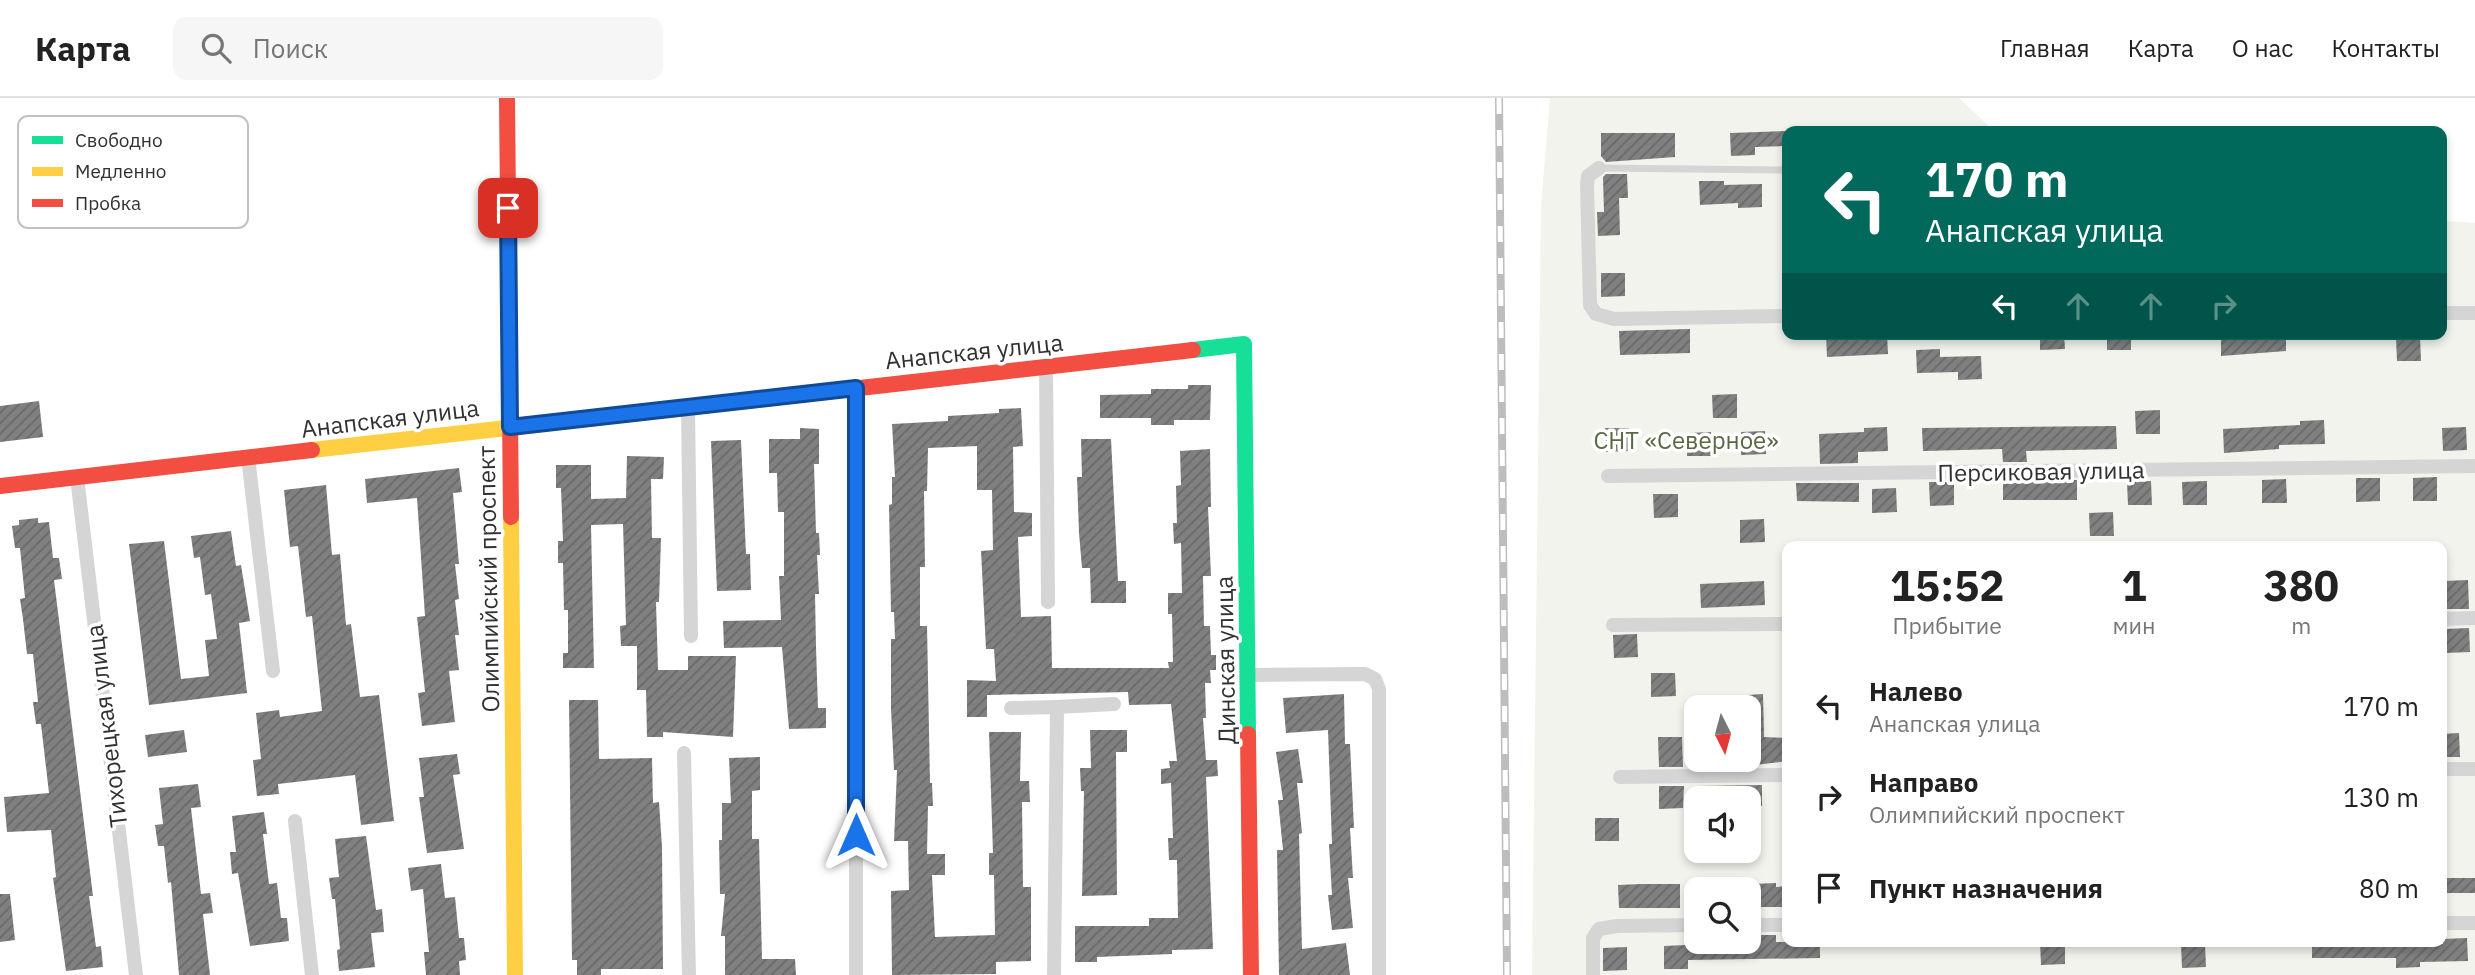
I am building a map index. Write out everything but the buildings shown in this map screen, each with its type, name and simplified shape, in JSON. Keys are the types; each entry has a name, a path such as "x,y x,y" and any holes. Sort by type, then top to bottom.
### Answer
{"street":[{"name":"Олимпийский проспект","path":"507,98 514,975"},
{"path":"1599,168 1588,176 1587,185 1590,305 1596,314 1614,319 1782,317"},
{"path":"2447,313 2475,313"},
{"name":"Анапская улица","path":"0,486 1244,344"},
{"name":"Динская улица","path":"1244,344 1251,975"},
{"path":"1046,366 1048,602"},
{"path":"856,388 856,975"},
{"path":"688,407 691,636"},
{"path":"248,457 272,671"},
{"name":"Персиковая улица","path":"1608,476 2475,466"},
{"name":"Тихорецкая улица","path":"77,477 136,975"},
{"path":"2447,619 2475,618"},
{"path":"1613,625 1782,624"},
{"path":"1248,675 1365,674 1375,679 1379,690 1379,975"},
{"path":"1011,708 1114,704"},
{"path":"1054,975 1056,707"},
{"path":"684,753 689,975"},
{"path":"2447,769 2475,769"},
{"path":"1620,777 1782,775"},
{"path":"295,821 312,975"},
{"path":"2447,923 2475,923"},
{"path":"1593,975 1593,938 1599,929 1617,926 1684,925"},
{"path":"1761,925 1782,925"}],"lane":[{"path":"1599,168 1782,170"}],"green space":[{"name":"СНТ «Северное»","path":"1550,98 1959,98 1989,126 1782,126 1782,340 2447,340 2447,221 2475,223 2475,975 1532,975 1541,206"}],"railway":[{"path":"1499,98 1507,975"}],"traffic: fast":[{"path":"1193,350 1244,344 1248,734"}],"traffic: slow":[{"path":"312,450 746,401"},
{"path":"511,517 515,975"}],"traffic: jam":[{"path":"507,98 511,517"},
{"path":"746,401 1193,350"},
{"path":"0,486 312,450"},
{"path":"1248,734 1251,975"}],"route":[{"path":"508,208 510,427 856,388 856,835"}]}
